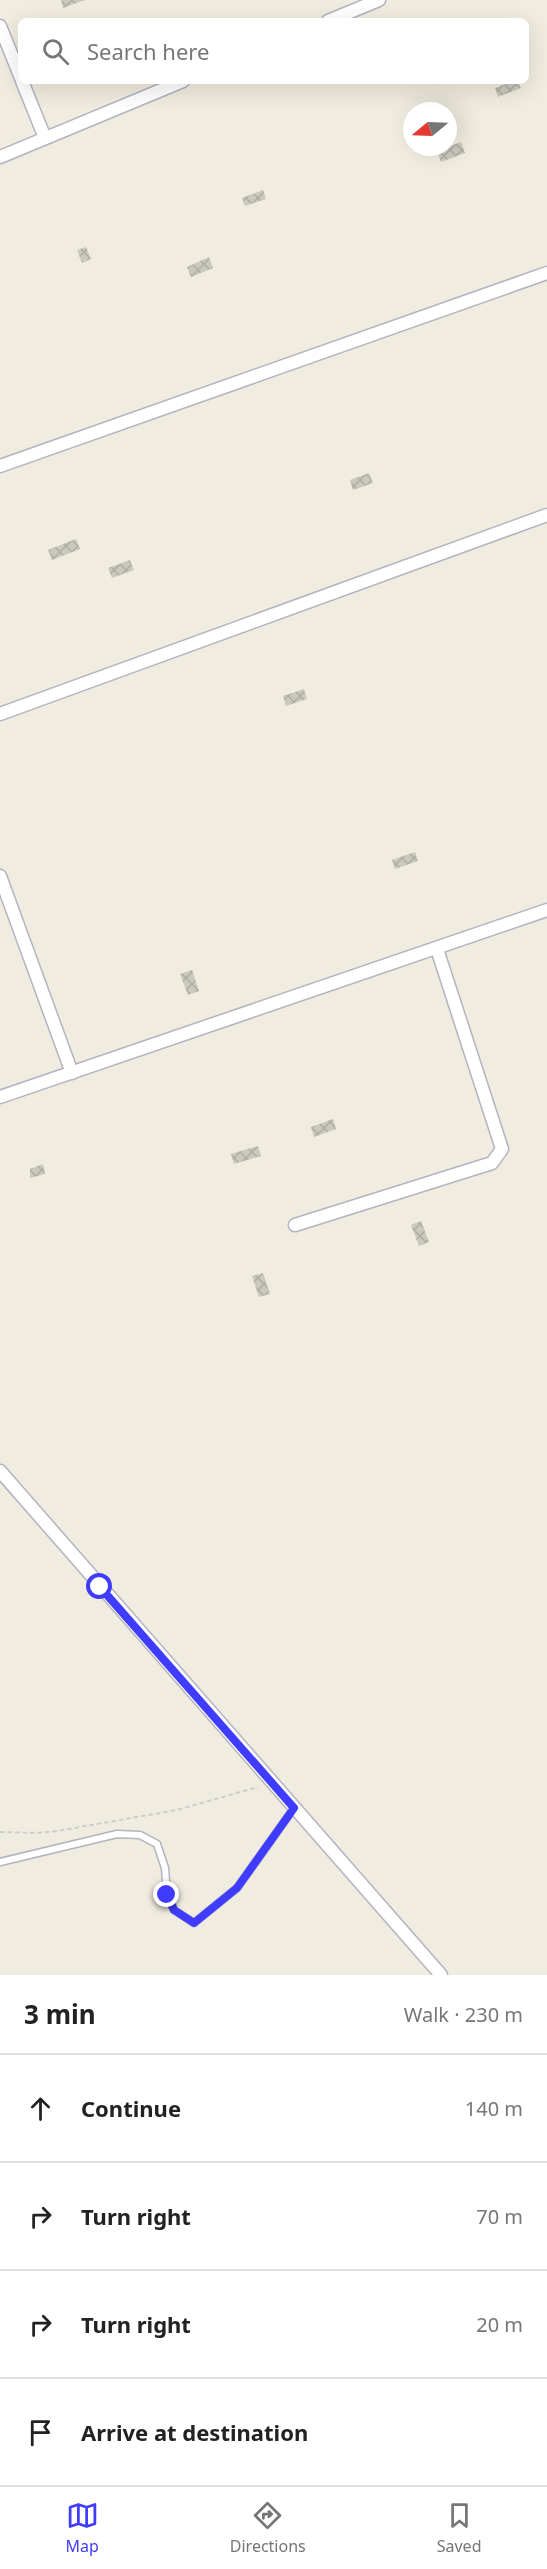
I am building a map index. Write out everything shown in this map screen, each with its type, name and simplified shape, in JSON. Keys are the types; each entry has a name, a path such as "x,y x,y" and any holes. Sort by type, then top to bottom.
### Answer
{"street":[{"path":"335,18 379,0"},
{"path":"0,26 18,69"},
{"path":"24,84 45,138"},
{"path":"0,157 176,84"},
{"path":"0,466 547,273"},
{"path":"0,714 547,515"},
{"path":"0,876 72,1073"},
{"path":"0,1097 547,910"},
{"path":"295,1225 492,1162 502,1149 437,949"},
{"path":"0,1472 441,1975"}],"lane":[{"path":"0,1862 117,1834 140,1835 157,1844 165,1868 167,1895 174,1910 194,1923 237,1888 294,1808"}],"path":[{"path":"0,1832 57,1831 166,1812 272,1784"}],"building":[{"path":"61,0 85,0 63,8"},
{"path":"506,84 519,84 521,88 498,97 495,88"},
{"path":"461,142 465,153 457,156 457,144"},
{"path":"439,156 457,156 441,162"},
{"path":"263,190 266,199 245,206 242,198"},
{"path":"86,247 91,259 82,263 77,250"},
{"path":"209,257 213,268 191,277 187,267"},
{"path":"369,473 373,483 353,490 350,480"},
{"path":"76,539 80,549 52,560 48,550"},
{"path":"130,560 134,570 112,578 108,568"},
{"path":"304,689 307,699 286,706 283,696"},
{"path":"415,852 418,861 395,869 392,860"},
{"path":"192,970 199,991 188,995 180,974"},
{"path":"333,1119 336,1129 314,1137 311,1127"},
{"path":"258,1146 261,1156 234,1164 231,1154"},
{"path":"43,1164 45,1174 30,1178 30,1169"},
{"path":"421,1221 429,1242 419,1246 411,1225"},
{"path":"263,1273 270,1294 259,1297 252,1276"}],"route":[{"path":"100,1587 294,1808 237,1888 194,1923 174,1910 167,1895"}]}
